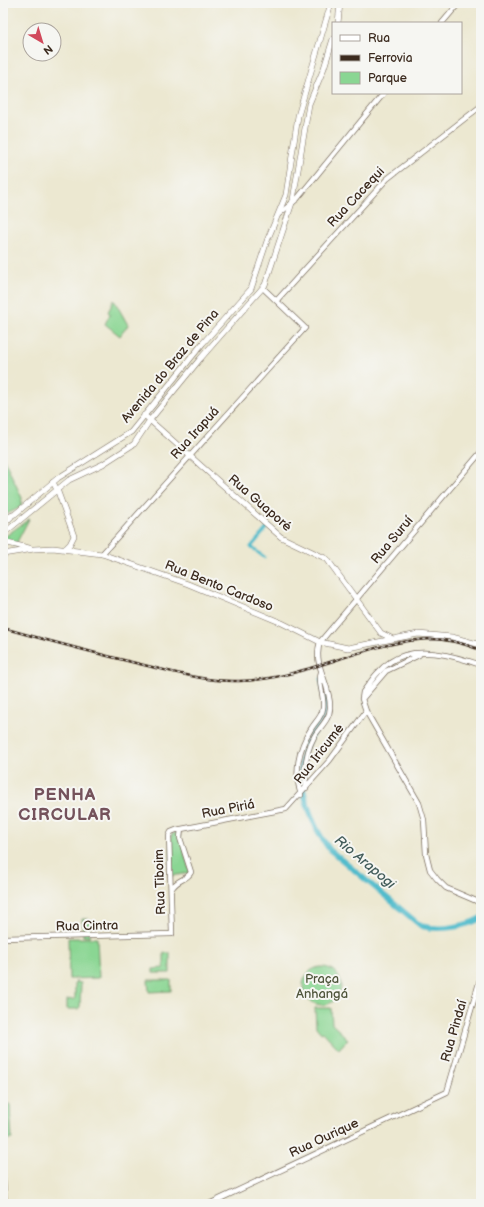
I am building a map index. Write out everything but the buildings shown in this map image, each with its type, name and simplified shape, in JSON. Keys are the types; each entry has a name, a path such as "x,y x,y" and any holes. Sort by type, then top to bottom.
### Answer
{"main road":[{"path":"279,214 287,192 298,116 331,3"},
{"path":"338,22 340,3"},
{"path":"291,205 308,104 324,68 332,42"},
{"name":"Avenida do Braz de Pina","path":"3,534 57,489 75,477 103,464 128,449 137,441 150,420 200,359 263,288 269,277 291,205"},
{"name":"Avenida do Braz de Pina","path":"3,519 15,514 53,482 125,436 203,343 251,289 256,279 267,241 279,214"},
{"name":"Rua Guaporé","path":"144,415 281,537 327,559 380,633"},
{"path":"53,482 74,536 70,544 65,549"},
{"path":"3,524 15,514"},
{"path":"3,542 34,549"},
{"path":"3,554 34,549"},
{"name":"Rua Bento Cardoso","path":"34,549 65,549 102,554 181,582 261,614 320,642 348,648 392,638 433,634 452,637 481,645"},
{"path":"379,641 381,638 380,633 392,638"}],"street":[{"path":"443,22 459,3"},
{"name":"Avenida do Braz de Pina","path":"279,214 291,205 383,94"},
{"name":"Rua Cacequi","path":"277,300 387,179 481,106"},
{"path":"263,288 277,300"},
{"name":"Rua Irapuá","path":"102,554 305,328 277,300"},
{"name":"Rua Suruí","path":"320,642 481,452"},
{"path":"303,791 305,766 309,748 327,719 330,710 326,680 321,672 316,657 320,642"},
{"path":"481,665 457,657 422,654 386,671 362,699 366,711 418,803 424,820 426,854 430,870 446,888 481,903"},
{"path":"303,791 297,777 298,762 307,737 323,709 320,677 321,672"},
{"name":"Rua Iricumé","path":"286,810 330,760 366,711"},
{"name":"Rua Piriá","path":"173,830 286,810"},
{"path":"171,891 180,879 189,876 191,872 180,838 181,829"},
{"name":"Rua Tiboim","path":"172,934 169,836 173,830"},
{"path":"170,872 175,879 180,879"},
{"name":"Rua Cintra","path":"3,938 172,934"},
{"name":"Rua Pindaí","path":"447,1092 481,976"},
{"name":"Rua Ourique","path":"209,1204 447,1092"},
{"path":"3,1179 5,1204"}],"green space":[{"path":"114,300 128,325 120,336 105,324 110,314 108,312"},
{"path":"3,457 22,498 21,507 3,516"},
{"path":"29,519 17,542 18,545 3,540 3,538"},
{"path":"178,831 190,873 171,876 171,835"},
{"path":"82,919 89,919 90,936 83,936"},
{"path":"68,938 97,938 99,978 69,979"},
{"path":"164,953 170,953 170,973 153,973 153,969 164,968"},
{"name":"Praça Anhangá","path":"322,967 332,970 338,976 341,986 338,996 332,1002 322,1005 312,1002 306,996 303,986 306,976 312,970"},
{"path":"148,980 171,980 171,991 149,992"},
{"path":"75,982 81,983 80,1007 78,1009 67,1009 67,1000 75,999"},
{"path":"315,1008 331,1008 332,1024 348,1039 339,1049 323,1032 321,1033 316,1027"},
{"path":"10,1104 12,1139 3,1139 3,1105"}],"waterway":[{"path":"264,557 251,547 268,527"},
{"name":"Rio Arapogi","path":"322,680 325,694 324,713 307,742 303,753 301,777 307,804 317,830 330,850 421,926 436,928 460,926 481,918"}],"railway":[{"path":"3,628 174,672 206,679 228,681 263,679 288,674 382,646 407,641 431,639 444,640 481,650"}],"district":[{"name":"PENHA CIRCULAR","path":"65,805"}]}
